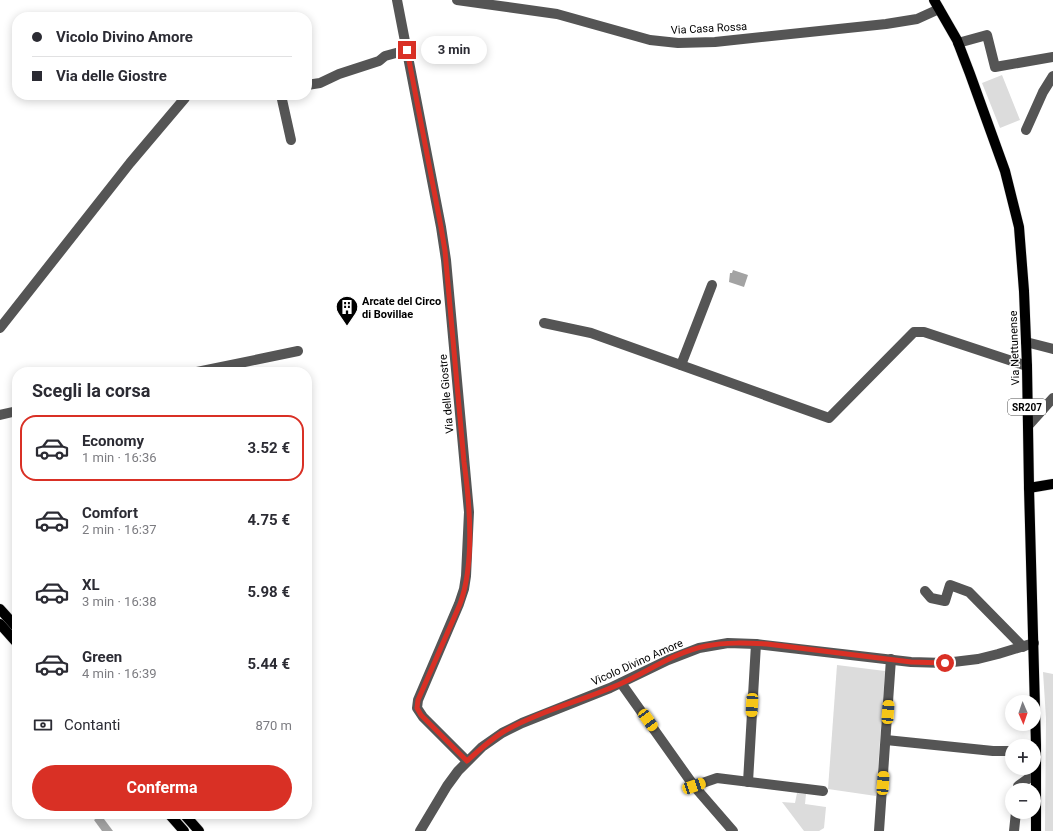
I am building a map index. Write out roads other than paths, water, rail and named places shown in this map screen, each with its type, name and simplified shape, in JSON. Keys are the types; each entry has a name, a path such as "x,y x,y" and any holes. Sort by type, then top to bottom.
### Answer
{"main road":[{"name":"Via Nettunense","path":"937,4 958,43 1005,171 1019,227 1024,291 1027,366 1034,643 1034,739"},
{"path":"1029,488 1053,484"},
{"path":"0,609 12,622"},
{"path":"0,624 12,637"},
{"name":"Via Nettunense","path":"1036,775 1036,831"},
{"path":"173,819 184,831"},
{"path":"188,819 198,831"}],"street":[{"name":"Via delle Giostre","path":"397,0 444,248 468,495 469,521 466,576 463,595 418,700 417,708 467,761"},
{"name":"Via Casa Rossa","path":"457,0 557,14 650,40 678,43 715,42 886,24 917,19 937,4"},
{"path":"958,43 987,35 995,67 1053,58"},
{"path":"312,84 320,83 339,74 378,61 385,56 407,50"},
{"path":"1026,130 1043,92 1053,76"},
{"path":"0,328 130,163 183,100"},
{"path":"282,100 291,140"},
{"path":"681,365 712,285"},
{"path":"544,323 591,333 829,418 914,332 924,332 1027,366"},
{"path":"1026,342 1053,349"},
{"path":"221,367 298,351"},
{"path":"1028,426 1053,398"},
{"path":"0,415 12,412"},
{"path":"925,591 931,598 945,602 950,585 969,592 1023,647"},
{"name":"Vicolo Divino Amore","path":"420,831 450,781 467,761 482,747 502,733 522,722 621,683 668,660 699,648 728,643 756,644 931,663 959,662 998,654 1034,643"},
{"path":"748,782 756,644"},
{"path":"879,831 891,659"},
{"path":"621,683 694,786 733,831"},
{"path":"886,740 1005,751"},
{"path":"1022,783 1033,775"},
{"path":"694,786 717,778 823,791"},
{"path":"1014,831 1015,819"}],"place":[{"name":"Arcate del Circo di Bovillae","path":"347,326"}]}
